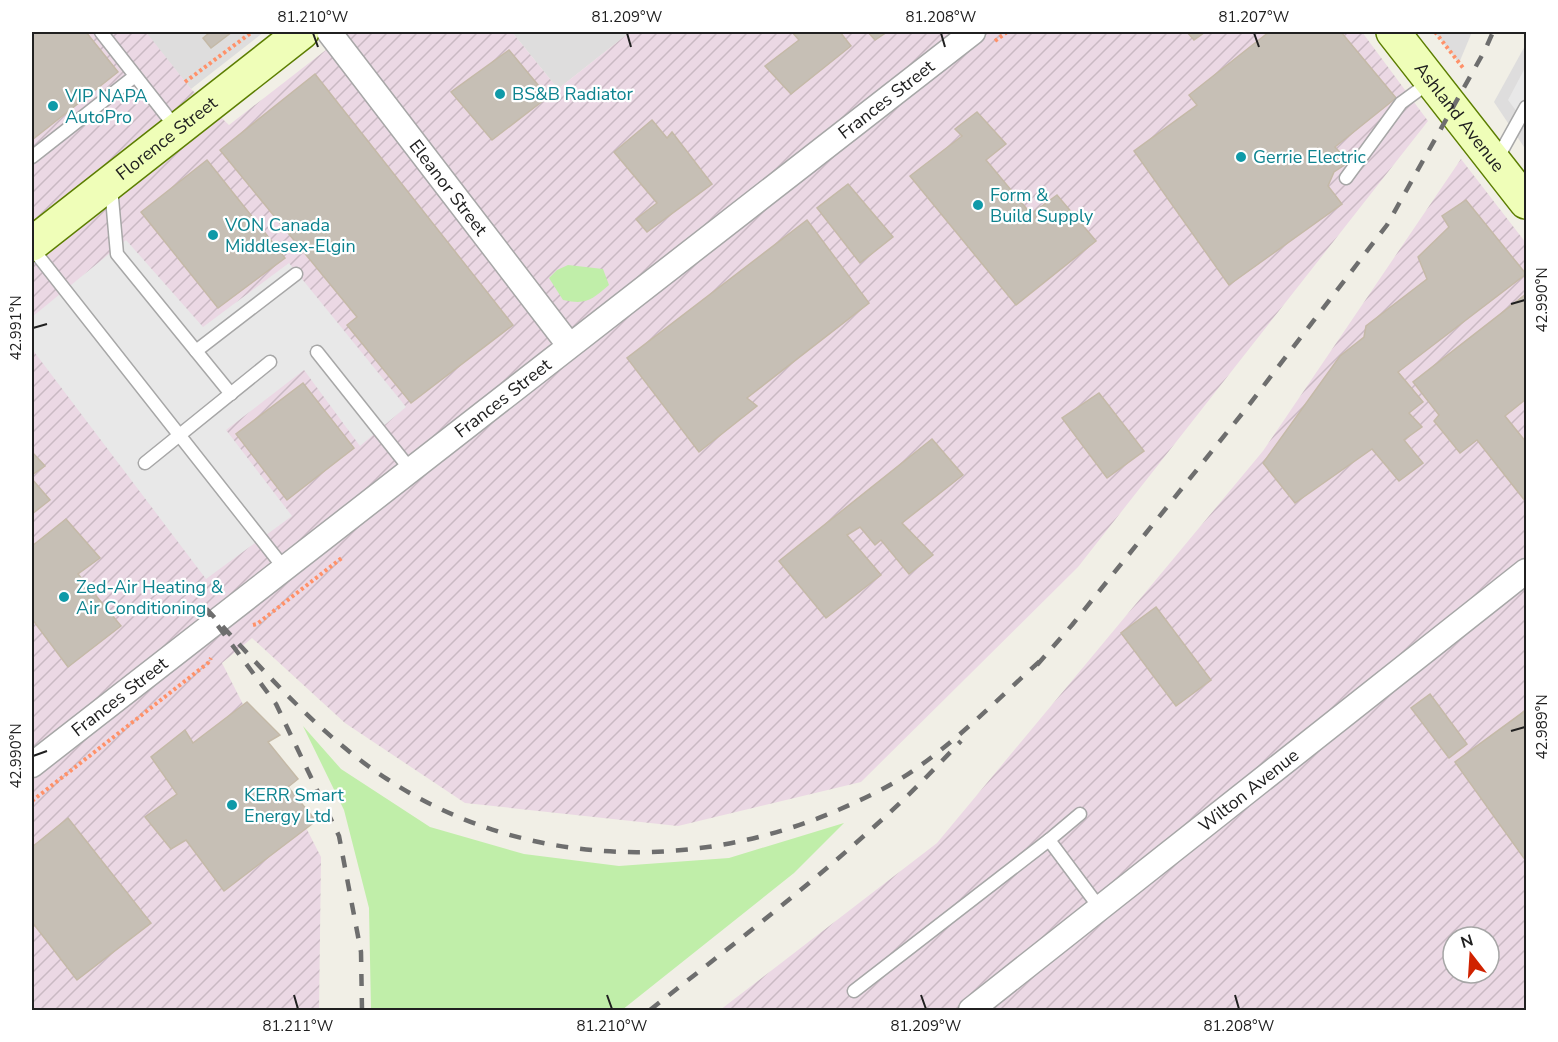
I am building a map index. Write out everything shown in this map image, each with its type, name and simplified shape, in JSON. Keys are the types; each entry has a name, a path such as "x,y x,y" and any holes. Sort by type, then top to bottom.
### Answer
{"main road":[{"name":"Florence Street","path":"32,246 302,32"},
{"name":"Ashland Avenue","path":"1393,32 1527,202"}],"street":[{"name":"Eleanor Street","path":"329,32 569,345"},
{"name":"Frances Street","path":"32,765 973,32"},
{"name":"Wilton Avenue","path":"971,1011 1527,571"}],"lane":[{"path":"101,32 178,130"},
{"path":"32,157 135,76"},
{"path":"1346,178 1401,103 1432,80"},
{"path":"1495,162 1527,107"},
{"path":"110,183 117,254 231,394"},
{"path":"32,246 284,568"},
{"path":"196,351 296,274"},
{"path":"317,352 410,469"},
{"path":"145,463 270,362"},
{"path":"854,991 1080,814"},
{"path":"1049,840 1099,908"}],"path":[{"path":"185,82 252,32"},
{"path":"1435,32 1464,69"},
{"path":"32,801 103,747"}],"shaded area":[{"path":"32,32 146,32 191,89 229,125 349,32 512,32 558,89 630,32 1362,32 1428,121 1078,567 861,782 678,826 465,803 345,723 252,638 222,663 321,857 319,1010 32,1010"},
{"path":"145,32 264,32 191,89"},
{"path":"512,32 630,32 558,89"},
{"path":"1435,32 1472,32 1459,63"},
{"path":"1526,44 1526,150 1494,102"},
{"path":"1526,66 1526,124 1508,100"},
{"path":"1461,159 1526,243 1526,1010 720,1010 937,843 1263,451"},
{"path":"126,240 203,327 289,263 406,407 360,446 304,370 226,430 292,516 206,579 32,349 32,317"}],"green space":[{"path":"568,265 603,269 609,285 588,300 578,302 563,300 549,278 557,270"},
{"path":"303,726 341,769 430,827 524,854 619,866 729,858 844,823 794,873 622,1010 371,1010 369,908 344,810"}],"building":[{"name":"VIP NAPA AutoPro","path":"32,32 86,32 118,72 32,140"},
{"path":"207,32 232,32 211,48 203,38 209,33"},
{"path":"792,32 840,32 851,46 791,94 765,66 799,40"},
{"path":"868,32 887,32 875,40"},
{"path":"1187,32 1205,32 1194,40"},
{"name":"Gerrie Electric","path":"1269,32 1341,32 1396,98 1335,147 1349,162 1334,172 1328,186 1342,204 1229,285 1134,151 1197,105 1189,95"},
{"name":"BS&B Radiator","path":"509,50 548,97 492,140 451,92"},
{"path":"315,74 513,325 411,403 347,325 357,317 220,150"},
{"name":"Form & Build Supply","path":"977,112 1006,144 986,160 1031,214 1057,195 1096,241 1016,305 910,176 962,136 955,129"},
{"path":"652,120 667,138 672,132 712,184 647,232 636,219 657,203 614,152"},
{"name":"VON Canada Middlesex-Elgin","path":"207,160 285,258 218,308 141,212"},
{"path":"848,184 893,237 860,263 817,208"},
{"path":"1466,200 1526,274 1398,372 1423,402 1409,413 1422,427 1404,440 1423,463 1399,481 1372,449 1295,503 1263,463 1340,356 1364,337 1366,326 1427,279 1418,257 1449,227 1442,216"},
{"path":"807,220 869,303 747,398 757,406 699,452 627,358"},
{"path":"1526,294 1526,399 1505,416 1526,442 1526,502 1477,440 1460,453 1434,421 1439,415 1413,382"},
{"path":"303,383 354,448 287,500 236,434"},
{"path":"1099,393 1144,451 1107,478 1062,418"},
{"path":"932,439 963,475 902,523 933,555 909,574 881,540 875,545 860,527 847,535 881,575 826,618 779,561"},
{"path":"32,452 45,466 32,475"},
{"path":"32,479 50,500 32,514"},
{"name":"Zed-Air Heating & Air Conditioning","path":"66,519 100,558 78,574 121,626 68,667 32,619 32,546"},
{"path":"1156,607 1211,680 1176,706 1121,633"},
{"path":"1430,694 1467,744 1449,758 1411,708"},
{"name":"KERR Smart Energy Ltd","path":"247,702 280,735 268,742 298,779 288,787 316,821 224,891 186,840 171,849 145,817 177,794 151,757 185,730 193,743"},
{"path":"1526,710 1526,861 1455,762"},
{"path":"68,818 151,923 77,980 32,922 32,847"}],"railway":[{"path":"1037,665 1072,625 1245,410 1387,225 1493,32"},
{"path":"362,1010 361,952 339,836 276,704 201,603 266,674 312,719 387,779 439,808 493,830 549,844 607,851 665,851 723,845 780,831 836,811 895,782 931,758 1041,660"},
{"path":"650,1010 840,857 900,803 961,741"}],"place":[{"name":"BS&B Radiator","path":"500,94"},
{"name":"VIP NAPA AutoPro","path":"53,106"},
{"name":"Gerrie Electric","path":"1241,157"},
{"name":"Form & Build Supply","path":"978,205"},
{"name":"VON Canada Middlesex-Elgin","path":"213,235"},
{"name":"Zed-Air Heating & Air Conditioning","path":"64,597"},
{"name":"KERR Smart Energy Ltd","path":"232,805"}]}
